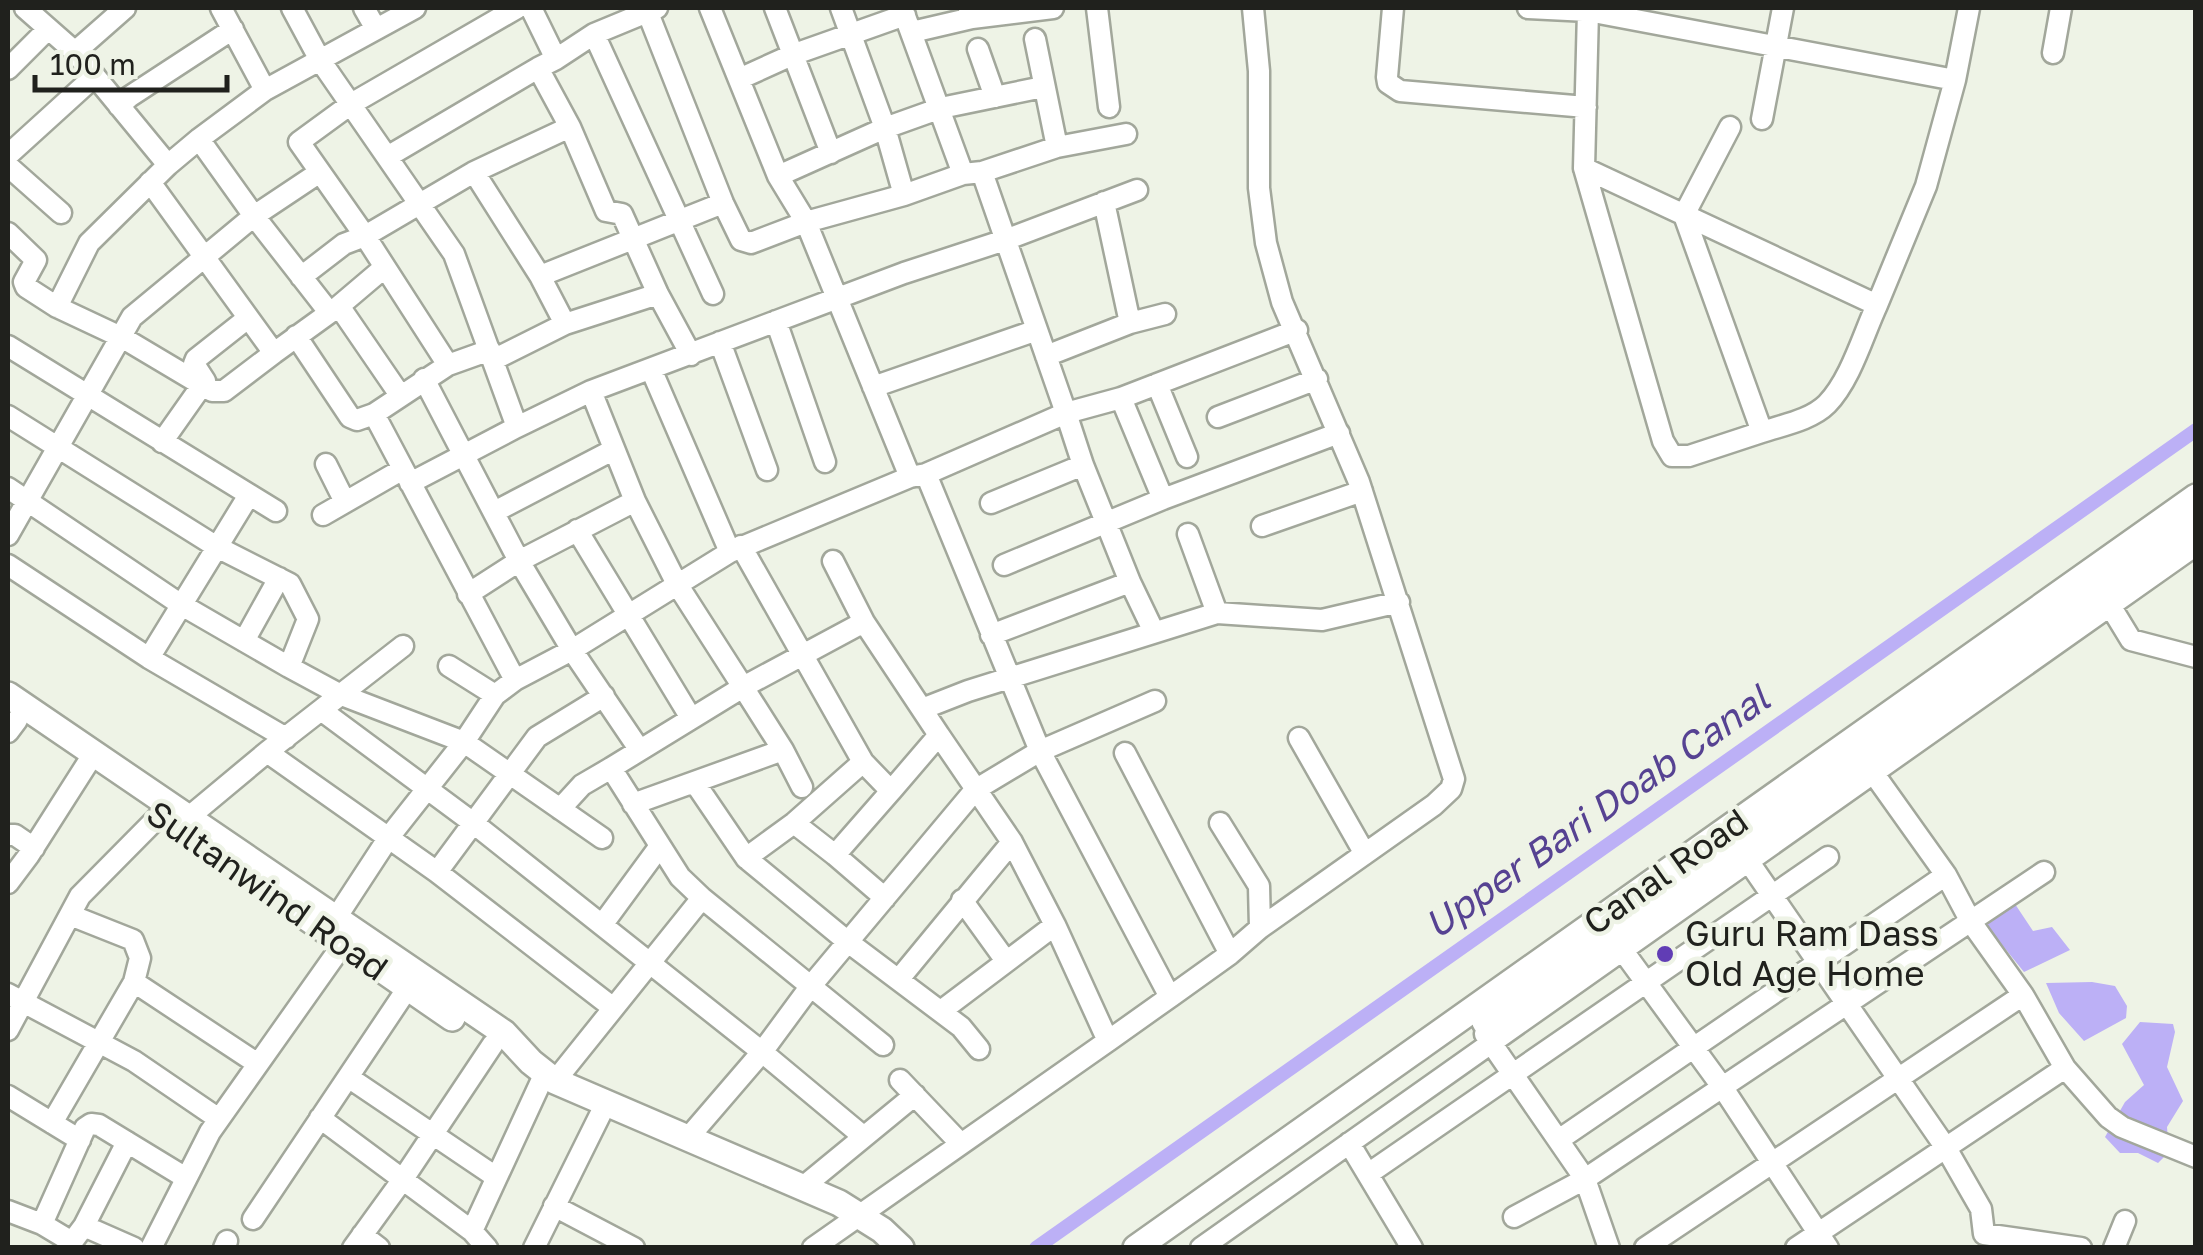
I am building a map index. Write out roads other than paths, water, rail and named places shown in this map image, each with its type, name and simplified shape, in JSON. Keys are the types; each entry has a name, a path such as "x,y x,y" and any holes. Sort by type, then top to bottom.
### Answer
{"main road":[{"name":"Canal Road","path":"1136,1248 2196,497"},
{"name":"Canal Road","path":"1165,1248 1485,1034 1743,854 2105,597 2196,520"},
{"path":"8,695 90,760"},
{"name":"Sultanwind Road","path":"11,722 90,760 174,816 343,944 493,1044 606,1103 858,1215 901,1248"},
{"path":"174,816 336,918 504,1033 543,1072"}],"street":[{"path":"25,8 74,52 168,165"},
{"path":"74,52 126,8"},
{"path":"221,8 265,90"},
{"path":"292,8 320,60 454,254 517,427"},
{"path":"364,8 376,29"},
{"path":"57,307 88,242 199,139 265,90 415,8"},
{"path":"448,365 299,142 351,104 518,8"},
{"path":"531,8 570,127 606,211 622,214 658,294 692,355"},
{"path":"710,8 778,176 806,222 874,386 991,635 1040,751 1170,997"},
{"path":"774,8 831,153"},
{"path":"841,8 885,128 904,195"},
{"path":"739,80 792,54 906,18 1053,8"},
{"path":"1097,8 1109,107"},
{"path":"812,1248 1108,1042 1451,789 1454,779 1362,491 1282,302 1266,243 1259,188 1260,71 1253,8"},
{"path":"1393,8 1386,76 1400,91 1586,106"},
{"path":"1528,8 1588,12 1955,80"},
{"path":"1762,119 1783,8"},
{"path":"1588,12 1584,168 1663,441 1672,456 1689,456 1808,416 1826,405 1844,376 1926,186 1955,80 1969,8"},
{"path":"2053,54 2061,8"},
{"path":"387,157 594,34 650,9 723,204 746,244 806,222 1057,147 1126,134"},
{"path":"906,18 941,108 1005,240 1083,465 1154,632"},
{"path":"119,106 233,29"},
{"path":"8,68 47,30"},
{"path":"594,34 713,294"},
{"path":"1035,39 1057,147"},
{"path":"978,49 995,97"},
{"path":"8,155 95,76"},
{"path":"778,176 885,128 941,108 1043,88"},
{"path":"301,277 344,244 365,236 474,172 570,127"},
{"path":"1730,128 1684,215 1762,432"},
{"path":"199,139 301,277 334,309 400,395"},
{"path":"8,166 61,214"},
{"path":"1584,168 1876,304"},
{"path":"8,535 132,317 254,216 320,172"},
{"path":"474,172 540,276 565,324"},
{"path":"150,182 274,353"},
{"path":"323,515 345,502 464,454 591,391 1137,190"},
{"path":"1104,202 1130,323"},
{"path":"540,276 723,204"},
{"path":"8,233 36,260 24,282 26,288 123,338 212,391 224,391 385,266"},
{"path":"296,336 350,417 357,420 374,414 448,365 491,355 565,324 658,294"},
{"path":"1046,356 1164,314"},
{"path":"162,442 203,386 205,378 194,364 196,360 248,318"},
{"path":"776,321 826,462"},
{"path":"874,386 1037,330"},
{"path":"336,918 495,695 515,680 572,650 735,549 1066,414 1121,398 1297,330"},
{"path":"720,342 767,470"},
{"path":"8,346 276,511"},
{"path":"652,369 735,549 802,654 863,762 892,791"},
{"path":"424,379 519,562 639,749"},
{"path":"1218,417 1317,379"},
{"path":"1157,384 1186,456"},
{"path":"591,391 635,501 677,584 783,750 802,787"},
{"path":"1121,398 1163,498"},
{"path":"374,414 515,680"},
{"path":"8,416 217,547 290,584 308,619 289,667"},
{"path":"1004,565 1163,498 1339,432"},
{"path":"494,512 613,450"},
{"path":"326,464 345,502"},
{"path":"991,503 1083,465"},
{"path":"8,488 180,604 289,667 339,694 464,742 602,838"},
{"path":"1262,526 1362,491"},
{"path":"149,658 249,495"},
{"path":"468,594 519,562 635,501"},
{"path":"577,530 691,718"},
{"path":"1188,534 1218,613"},
{"path":"1202,1248 1349,1143 1485,1034 1622,951 1743,854 1874,774 2105,597 2196,545"},
{"path":"833,561 864,622 1012,842 1108,1042"},
{"path":"8,565 149,658 286,738"},
{"path":"244,641 279,578"},
{"path":"991,635 1130,582"},
{"path":"2105,597 2131,640 2196,657"},
{"path":"922,709 1218,613 1322,620 1399,602"},
{"path":"560,809 582,786 639,749 864,622"},
{"path":"8,1030 15,998 80,896 174,816 286,738 403,646"},
{"path":"449,666 495,695"},
{"path":"437,872 537,737 604,696"},
{"path":"688,1138 976,790 1040,751 1155,701"},
{"path":"321,710 472,822 864,1137"},
{"path":"835,855 939,735"},
{"path":"1299,738 1365,854"},
{"path":"633,804 783,750"},
{"path":"267,752 437,872 612,1007"},
{"path":"1125,753 1230,954"},
{"path":"8,883 90,760"},
{"path":"746,858 794,823 863,762"},
{"path":"611,768 680,877 883,1045"},
{"path":"1874,774 1946,875 1971,922 2023,995 2065,1068 2108,1117 2122,1127 2196,1157"},
{"path":"695,783 746,858 848,942 941,1011 979,1049"},
{"path":"1220,822 1259,886 1260,928"},
{"path":"794,823 885,898"},
{"path":"8,835 15,835 34,848"},
{"path":"899,979 1012,842"},
{"path":"602,925 660,846"},
{"path":"1743,854 1946,1148 1981,1209 1983,1240 2081,1248"},
{"path":"1368,1174 1828,858"},
{"path":"1514,1216 1585,1179 2044,872"},
{"path":"1560,1140 1946,875"},
{"path":"472,1230 543,1072 612,1007 702,898"},
{"path":"962,900 1006,961"},
{"path":"52,1123 134,982 140,958 133,940 70,914"},
{"path":"941,1011 1055,925"},
{"path":"151,1248 219,1119 343,944"},
{"path":"1622,951 1723,1088 1823,1240"},
{"path":"134,982 258,1064"},
{"path":"253,1219 408,989"},
{"path":"1645,1248 2023,995"},
{"path":"15,998 134,1061 219,1119"},
{"path":"1485,1034 1585,1179 1608,1248"},
{"path":"365,1243 493,1044"},
{"path":"1796,1248 1823,1240 1946,1148 2065,1068"},
{"path":"348,1077 496,1177"},
{"path":"803,1188 864,1137 907,1088 960,1144"},
{"path":"8,1096 80,1140"},
{"path":"534,1248 606,1103"},
{"path":"320,1118 472,1230 486,1248"},
{"path":"42,1224 85,1128 95,1124 186,1178"},
{"path":"75,1239 127,1142"},
{"path":"1349,1143 1412,1248"},
{"path":"554,1206 627,1246"},
{"path":"8,1210 75,1239 134,1248"},
{"path":"2114,1248 2125,1221"}],"waterway":[{"name":"Upper Bari Doab Canal","path":"1036,1248 2196,430"}],"place":[{"name":"Guru Ram Dass Old Age Home","path":"1665,954"}]}
